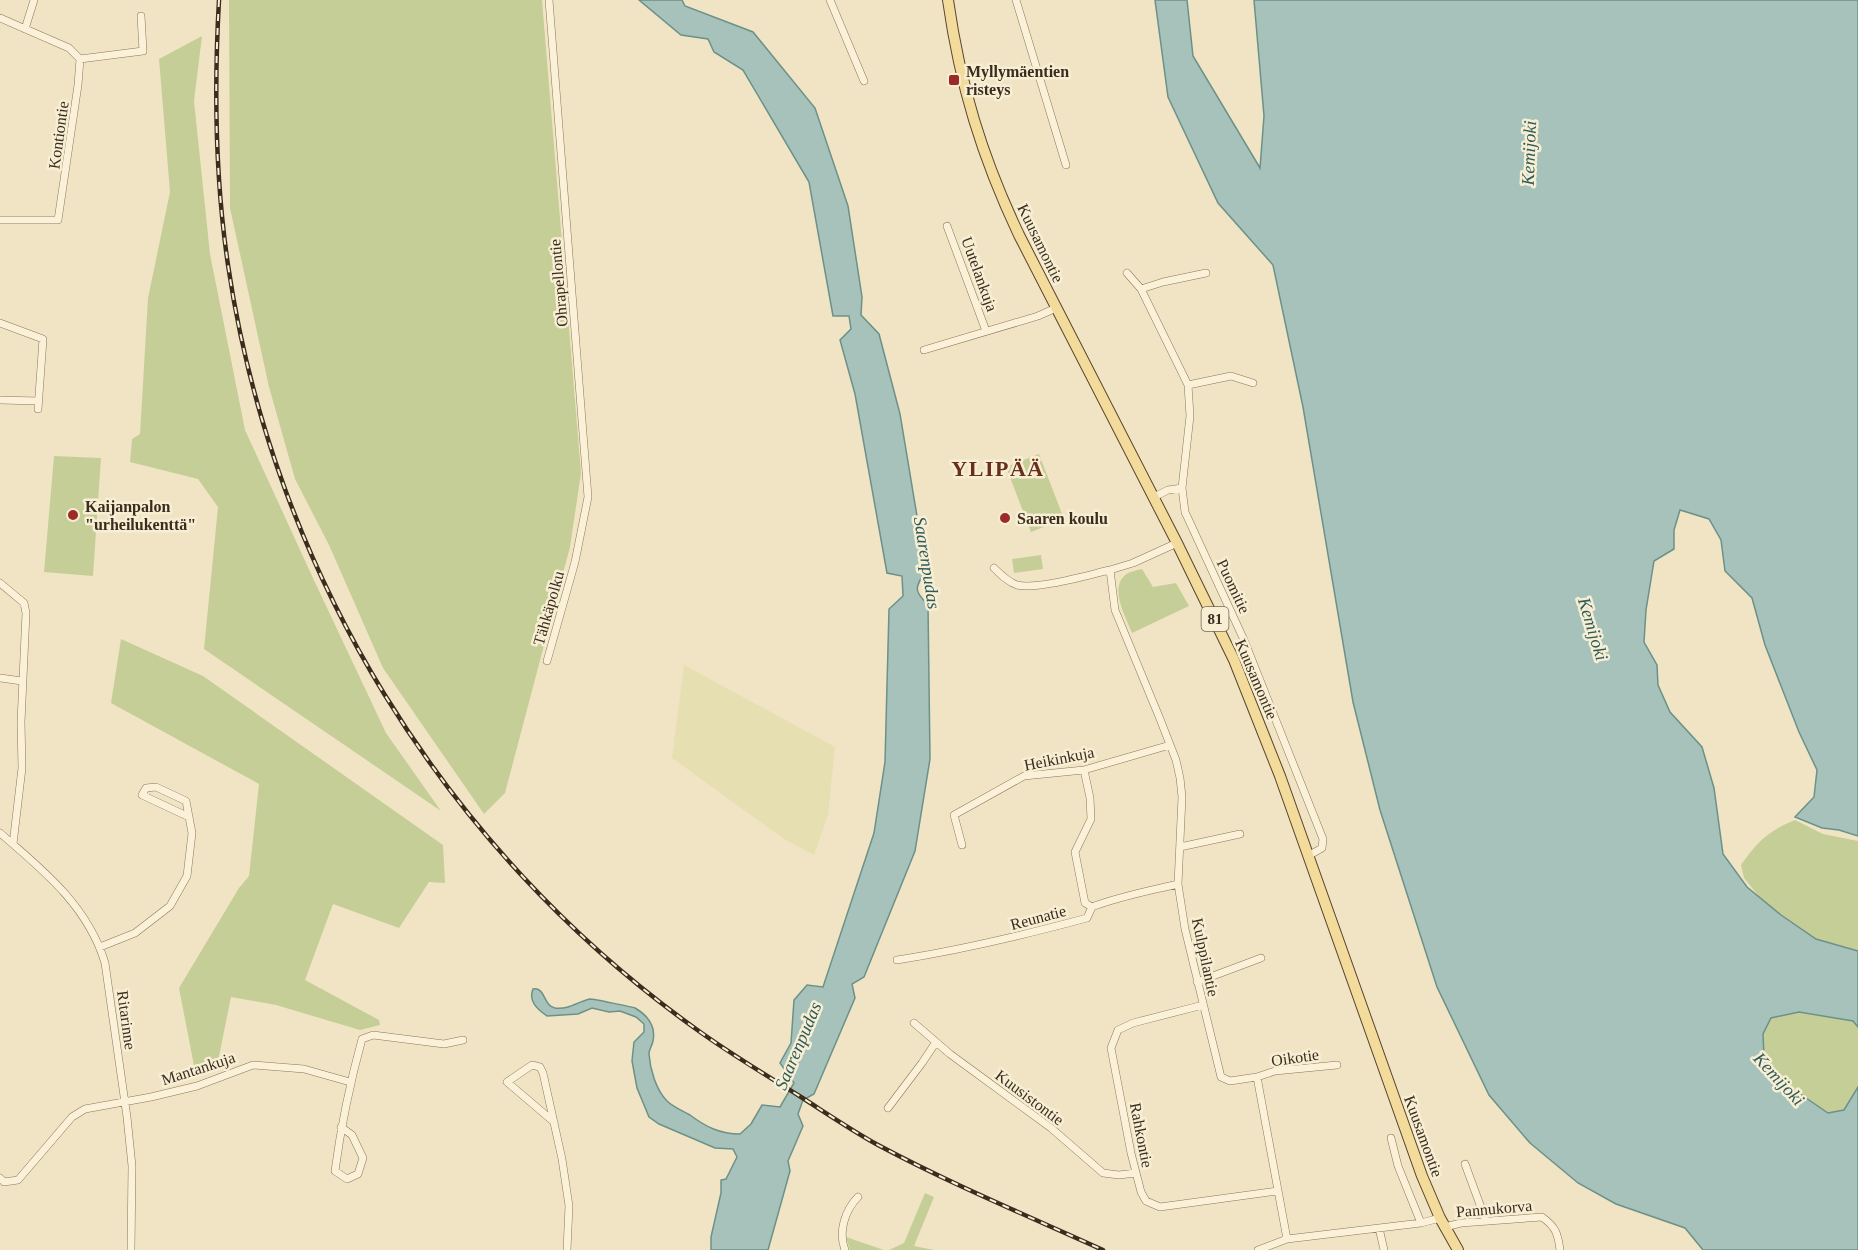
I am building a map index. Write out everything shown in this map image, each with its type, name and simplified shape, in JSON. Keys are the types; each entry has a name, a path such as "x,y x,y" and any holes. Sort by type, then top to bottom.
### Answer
{"main road":[{"name":"Kuusamontie","path":"948,0 959,66 976,129 1007,210 1177,543 1250,697 1416,1160 1442,1222 1458,1250"}],"street":[{"path":"25,29 34,0"},
{"name":"Ohrapellontie","path":"549,0 588,497 575,562"},
{"path":"830,0 864,81"},
{"path":"1016,0 1066,165"},
{"path":"0,18 69,48 80,59 143,51 141,16"},
{"name":"Kontiontie","path":"0,220 58,220 80,59"},
{"name":"Uutelankuja","path":"947,226 986,331"},
{"name":"Puomitie","path":"1127,273 1141,289 1188,385 1190,416 1182,488 1185,512 1244,640 1323,839 1322,848 1308,856"},
{"path":"1141,289 1206,273"},
{"name":"Uutelankuja","path":"924,350 1038,316 1056,308"},
{"path":"0,323 43,339 38,405 0,400"},
{"path":"1188,385 1232,376 1253,383"},
{"path":"1154,497 1168,490 1182,488"},
{"path":"994,568 1003,577 1018,585 1046,584 1133,564 1177,543"},
{"name":"Tähkäpolku","path":"547,661 575,562"},
{"name":"Kulppilantie","path":"1110,570 1115,610 1170,745 1180,778 1178,884 1185,929 1221,1077 1230,1081 1257,1077"},
{"path":"0,583 24,603 26,613 22,681 22,768 13,844"},
{"path":"0,678 22,681"},
{"name":"Heikinkuja","path":"962,845 954,815 1024,776 1084,770 1170,745"},
{"path":"1084,770 1090,798 1091,819 1075,852 1085,903 1092,906"},
{"path":"100,947 135,933 170,906 187,876 192,833 186,801 156,787 146,788 142,795 189,817"},
{"path":"1180,847 1240,834"},
{"name":"Ritarinne","path":"1,836 61,887 89,924 100,947 105,963 132,1166 131,1250"},
{"name":"Reunatie","path":"897,960 938,954 1022,936 1087,918 1092,906 1121,896 1178,884"},
{"path":"1197,982 1262,958"},
{"name":"Rahkontie","path":"1203,1005 1133,1023 1118,1030 1111,1048 1141,1192 1146,1201 1160,1207 1278,1191"},
{"name":"Kuusistontie","path":"914,1023 1051,1128 1103,1173 1119,1175 1136,1173"},
{"path":"341,1127 352,1135 363,1158 358,1174 347,1179 335,1170 341,1127 350,1082 362,1040 373,1035 444,1044 463,1040"},
{"path":"888,1108 936,1042"},
{"name":"Mantankuja","path":"2,1180 18,1180 72,1117 85,1109 197,1086 253,1065 304,1069 350,1082"},
{"path":"554,1122 538,1111 507,1082 532,1065 540,1067 554,1122 562,1159 569,1206 567,1250"},
{"name":"Oikotie","path":"1257,1077 1275,1071 1337,1065"},
{"path":"1257,1077 1287,1239"},
{"path":"1391,1138 1398,1166 1421,1223"},
{"path":"1465,1164 1486,1221"},
{"path":"845,1250 841,1238 842,1232 852,1203 858,1197"},
{"name":"Pannukorva","path":"1442,1222 1461,1223 1542,1217 1552,1224 1558,1233 1560,1250"},
{"path":"1258,1250 1287,1239 1442,1222"},
{"path":"1379,1228 1384,1250"}],"shaded area":[{"path":"684,665 835,747 828,815 814,855 784,839 672,758"}],"green space":[{"path":"229,0 542,0 581,473 570,547 505,793 484,814 383,668 329,545 295,479 269,387 230,208"},
{"path":"202,36 194,101 210,254 245,430 386,733 441,811 204,649 218,507 198,479 130,462 132,439 140,434 148,298 170,192 159,59"},
{"path":"1039,454 1064,519 1031,532 1006,467"},
{"name":"Kaijanpalon \"urheilukenttä\"","path":"54,456 101,458 93,576 44,572"},
{"path":"1041,555 1043,569 1014,573 1012,559"},
{"path":"1142,569 1153,587 1176,583 1189,606 1132,633 1120,602 1119,586 1128,573"},
{"path":"121,639 203,676 443,845 445,883 429,882 399,928 333,904 305,980 379,1020 380,1025 360,1030 276,1005 231,997 216,1071 196,1076 179,988 239,888 249,876 259,784 111,703"},
{"path":"1795,820 1823,834 1858,841 1858,953 1792,930 1779,921 1744,878 1741,865 1752,850 1777,828"},
{"path":"1799,1012 1853,1021 1858,1027 1858,1087 1844,1110 1828,1113 1793,1089 1764,1057 1763,1034 1771,1018"},
{"path":"925,1193 934,1197 914,1246 934,1250 889,1250 904,1243"},
{"path":"846,1237 884,1250 850,1250"}],"water":[{"name":"Saarenpudas","path":"639,0 682,0 685,6 753,32 815,108 848,206 862,297 861,315 879,334 900,414 926,570 917,589 928,605 930,759 915,851 864,977 852,984 855,998 814,1094 803,1100 798,1114 803,1126 788,1161 790,1171 768,1250 711,1250 711,1237 721,1193 721,1180 726,1179 737,1157 733,1149 715,1148 659,1124 649,1117 637,1088 632,1061 634,1042 644,1032 644,1024 636,1017 620,1011 609,1012 592,1008 578,1014 547,1016 537,1008 532,997 533,989 537,989 543,994 548,1004 555,1008 565,1008 590,999 635,1008 647,1018 653,1030 654,1036 649,1052 654,1079 660,1091 672,1105 714,1129 740,1134 751,1124 762,1105 780,1107 794,1083 780,1063 791,1043 794,1000 807,985 823,987 874,833 885,762 889,609 903,596 902,576 887,573 855,394 840,340 851,329 849,316 833,316 809,182 743,70 714,52 708,39 681,35"},
{"name":"Kemijoki","path":"1155,0 1187,0 1193,56 1260,168 1264,116 1254,0 1858,0 1858,836 1822,828 1795,817 1814,797 1817,770 1799,732 1765,645 1752,598 1725,571 1721,540 1709,519 1680,510 1674,530 1674,549 1654,561 1646,610 1644,642 1657,665 1658,685 1670,712 1702,747 1714,788 1723,854 1747,887 1781,915 1816,939 1858,951 1858,1027 1853,1021 1799,1012 1771,1018 1763,1034 1764,1057 1793,1089 1828,1113 1844,1110 1858,1087 1858,1250 1703,1250 1685,1228 1616,1204 1578,1183 1530,1143 1489,1095 1437,987 1380,810 1353,702 1303,407 1273,265 1218,203 1168,97"}],"railway":[{"path":"219,0 216,99 220,199 228,265 251,378 285,488 329,594 384,694 449,789 523,877 605,957 696,1029 878,1145 961,1186 1103,1250"}],"place":[{"name":"Myllymäentien risteys","path":"954,80"},
{"name":"Kaijanpalon \"urheilukenttä\"","path":"73,515"},
{"name":"Saaren koulu","path":"1005,518"}],"district":[{"name":"YLIPÄÄ","path":"998,468"}]}
